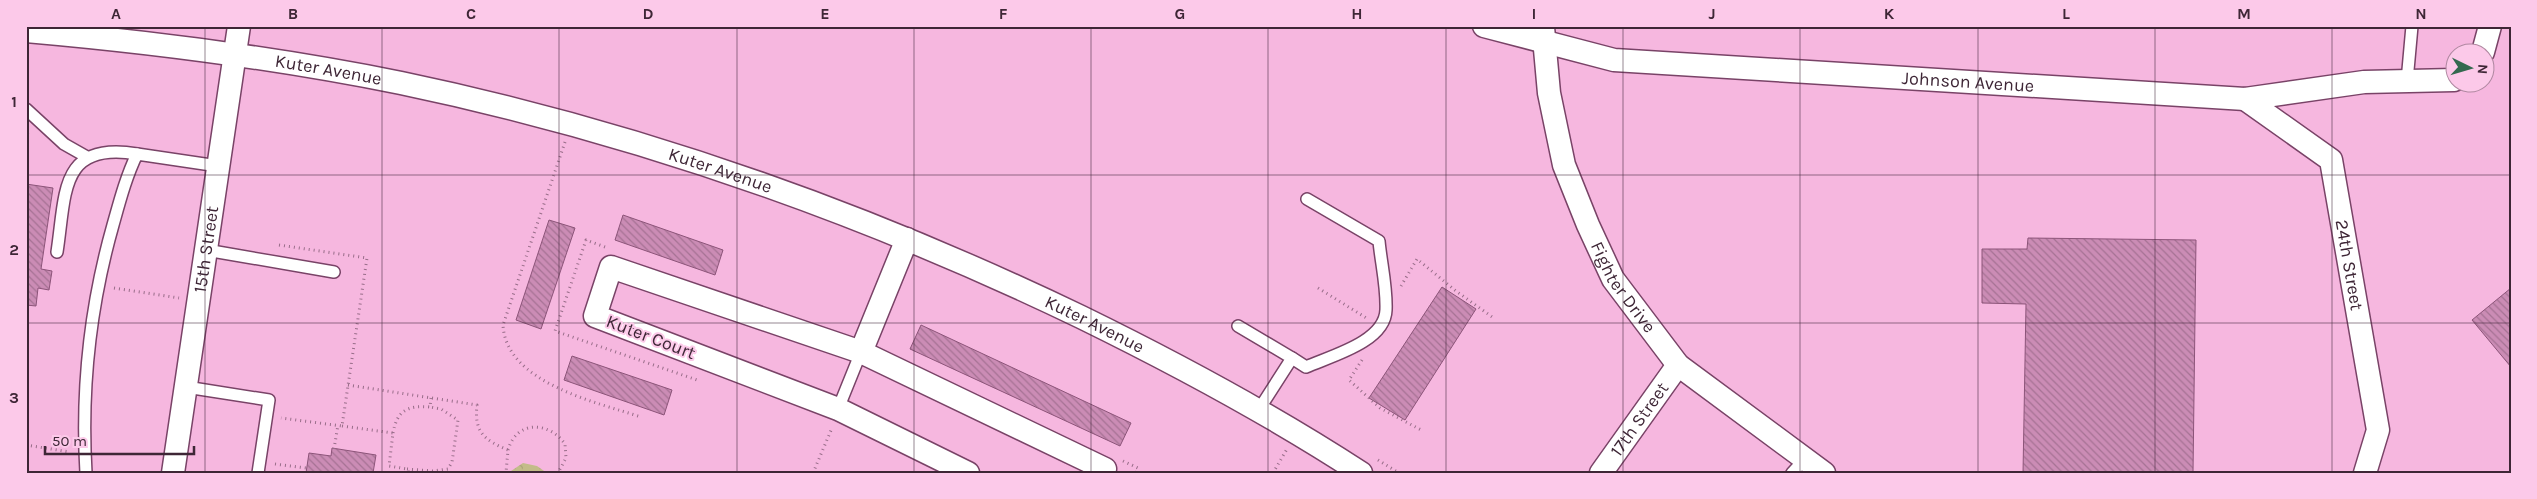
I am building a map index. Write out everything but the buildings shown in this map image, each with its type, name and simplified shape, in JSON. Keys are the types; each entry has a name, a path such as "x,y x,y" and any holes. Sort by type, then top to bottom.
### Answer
{"street":[{"name":"15th Street","path":"173,473 239,26"},
{"name":"Johnson Avenue","path":"1484,26 1543,33 1614,60 2245,99 2364,82 2444,80"},
{"path":"2486,42 2490,26"},
{"name":"Kuter Avenue","path":"26,31 123,39 235,54 400,83 537,116 708,166 834,210 1006,281 1128,340 1258,410 1358,472"},
{"name":"Fighter Drive","path":"1543,33 1549,93 1564,165 1588,225 1613,279 1678,365 1799,466 1824,473"},
{"name":"24th Street","path":"2245,99 2330,160 2378,430 2365,473"},
{"path":"861,352 907,239"},
{"name":"Kuter Court","path":"968,473 838,409 595,316 611,268 861,352 1105,469 1103,473"},
{"name":"17th Street","path":"1601,473 1678,365"}],"lane":[{"path":"2407,81 2412,26"},
{"path":"26,109 64,144 87,158"},
{"path":"57,252 68,184 75,167 87,158 102,152 118,150 218,166"},
{"path":"86,473 84,398 88,351 98,286 127,175 138,154"},
{"path":"1238,326 1306,367 1366,340 1381,327 1386,311 1379,241 1307,199"},
{"path":"206,250 334,272"},
{"path":"838,409 861,352"},
{"path":"1258,410 1292,358"},
{"path":"186,386 269,400 258,473"}],"path":[{"path":"557,137 566,139 503,325 503,334 516,357 528,369 560,390 641,417"},
{"path":"586,240 614,250"},
{"path":"271,244 367,258 348,385 334,449"},
{"path":"1397,292 1417,258 1456,291 1495,319"},
{"path":"98,286 198,302"},
{"path":"1318,288 1381,327"},
{"path":"1367,352 1349,380 1380,408 1422,431"},
{"path":"348,385 477,405 476,422 480,430 495,444 508,450"},
{"path":"430,407 431,398"},
{"path":"410,406 430,407 441,409 458,420 452,462 448,468 442,471 408,471 389,466 393,433 398,415 410,406"},
{"path":"813,473 838,409"},
{"path":"280,426 281,416 393,433"},
{"path":"506,473 508,450 515,434 531,426 557,436 566,444 566,458 558,473"},
{"path":"273,473 276,454"},
{"path":"274,464 306,468"}],"green space":[{"path":"523,463 537,466 547,473 508,473"}]}
